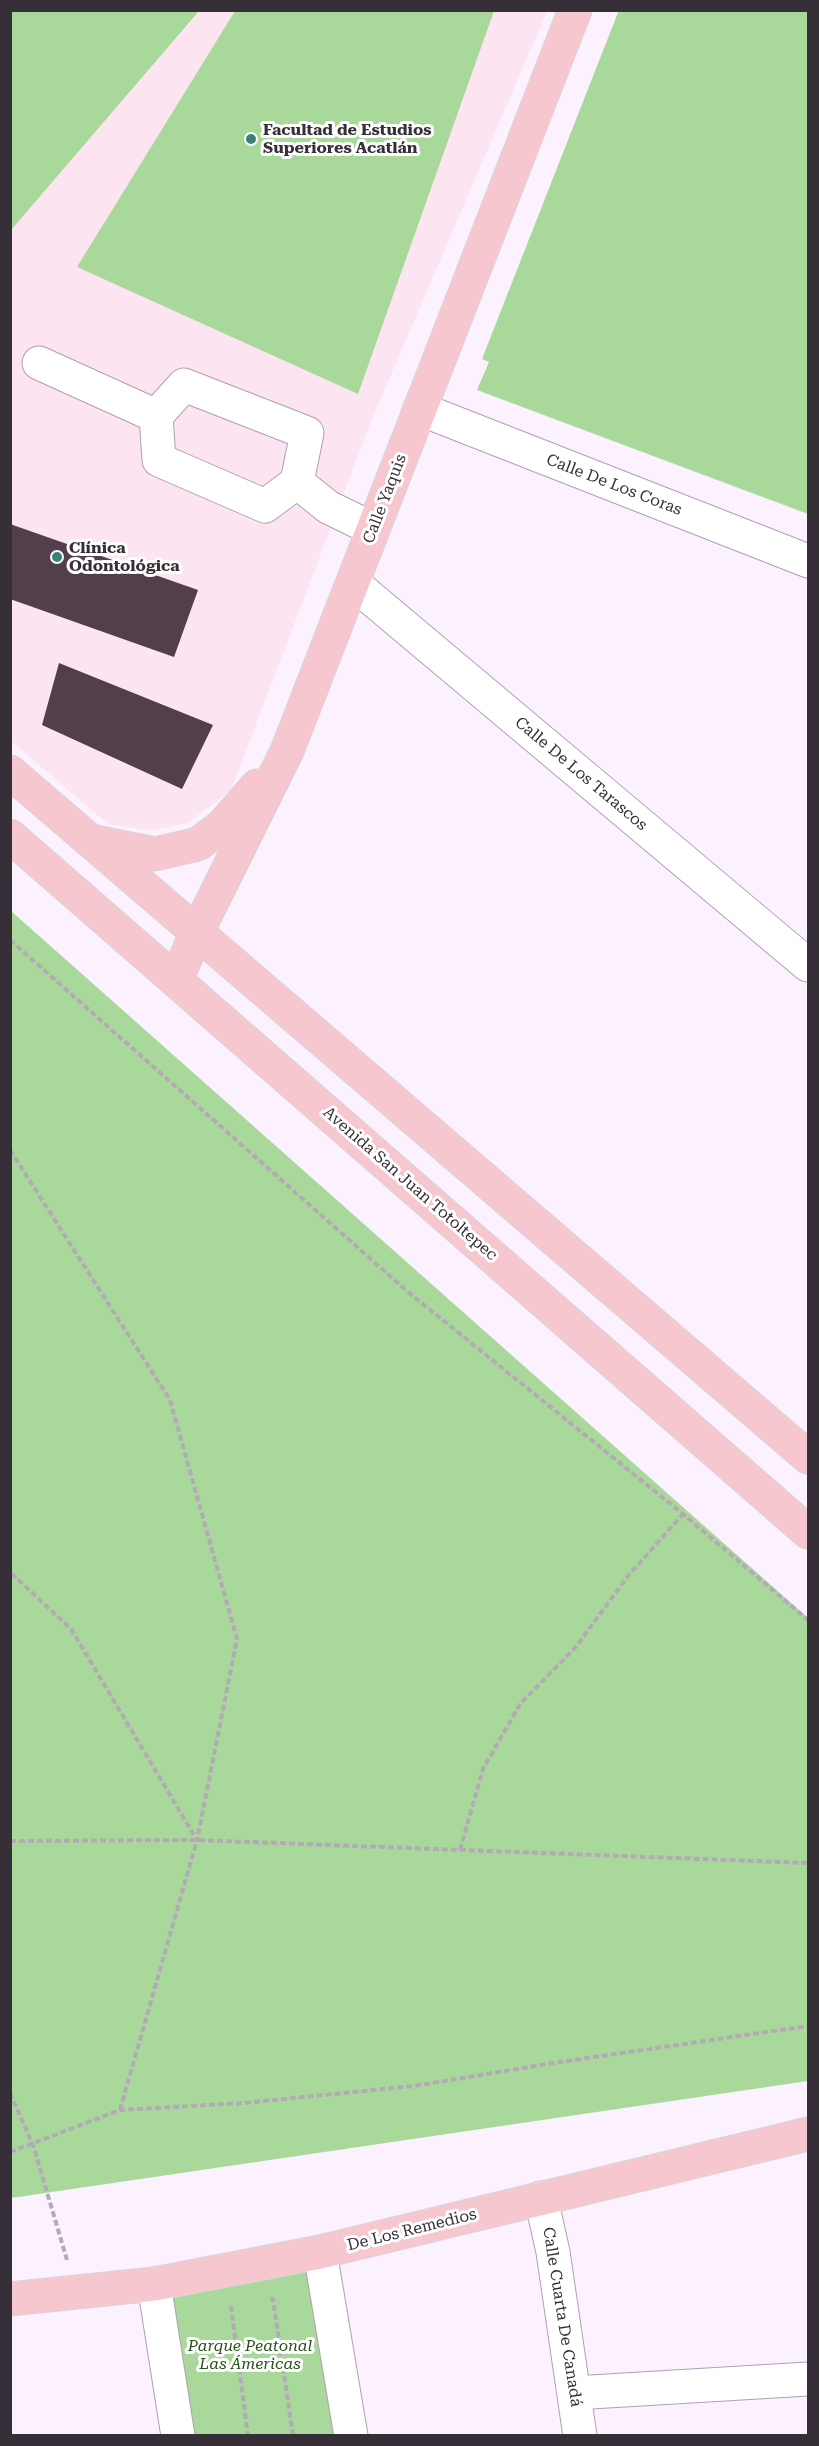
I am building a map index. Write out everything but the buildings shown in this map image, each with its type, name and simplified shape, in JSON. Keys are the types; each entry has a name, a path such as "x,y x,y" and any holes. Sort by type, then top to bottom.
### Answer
{"main road":[{"name":"Calle Yaquis","path":"176,980 197,932 287,751 575,10"},
{"path":"92,842 155,854 198,844 222,826 287,751"},
{"path":"10,772 808,1456"},
{"name":"Avenida San Juan Totoltepec","path":"10,836 808,1532"},
{"name":"De Los Remedios","path":"10,2299 154,2284 320,2252 808,2134"}],"street":[{"path":"39,363 156,416"},
{"path":"184,385 307,433 297,482 265,506 159,460 156,416 184,385"},
{"name":"Calle De Los Coras","path":"420,409 808,561"},
{"path":"297,482 328,507 373,529"},
{"name":"Calle De Los Tarascos","path":"353,583 808,965"},
{"name":"Calle Cuarta De Canadá","path":"541,2198 553,2252 580,2436"},
{"path":"320,2252 351,2436"},
{"path":"154,2284 178,2436"},
{"path":"574,2393 808,2379"}],"path":[{"path":"10,940 408,1292 683,1514 808,1620"},
{"path":"10,1150 170,1400 237,1639 196,1840 120,2110"},
{"path":"460,1850 483,1769 520,1704 575,1648 628,1576 683,1514"},
{"path":"10,1572 71,1629 196,1840"},
{"path":"10,1841 196,1840 808,1863"},
{"path":"10,2152 120,2110 243,2103 414,2086 553,2063 808,2026"},
{"path":"10,2093 33,2145 76,2292"},
{"path":"262,2301 273,2299 292,2436"},
{"path":"241,2304 231,2306 248,2436"}],"shaded area":[{"path":"11,11 547,11 372,419 231,790 187,823 150,830 108,824 11,741"}],"green space":[{"path":"619,10 808,11 808,514 477,390 489,362 482,359"},
{"path":"10,11 199,11 11,230"},
{"name":"Facultad de Estudios Superiores Acatlán","path":"235,11 494,11 358,394 77,267"},
{"path":"11,911 808,1618 808,2081 11,2198"},
{"name":"Parque Peatonal Las Ámericas","path":"308,2268 334,2435 192,2435 168,2296"}],"place":[{"name":"Facultad de Estudios Superiores Acatlán","path":"251,139"},
{"name":"Clínica Odontológica","path":"57,557"}]}
